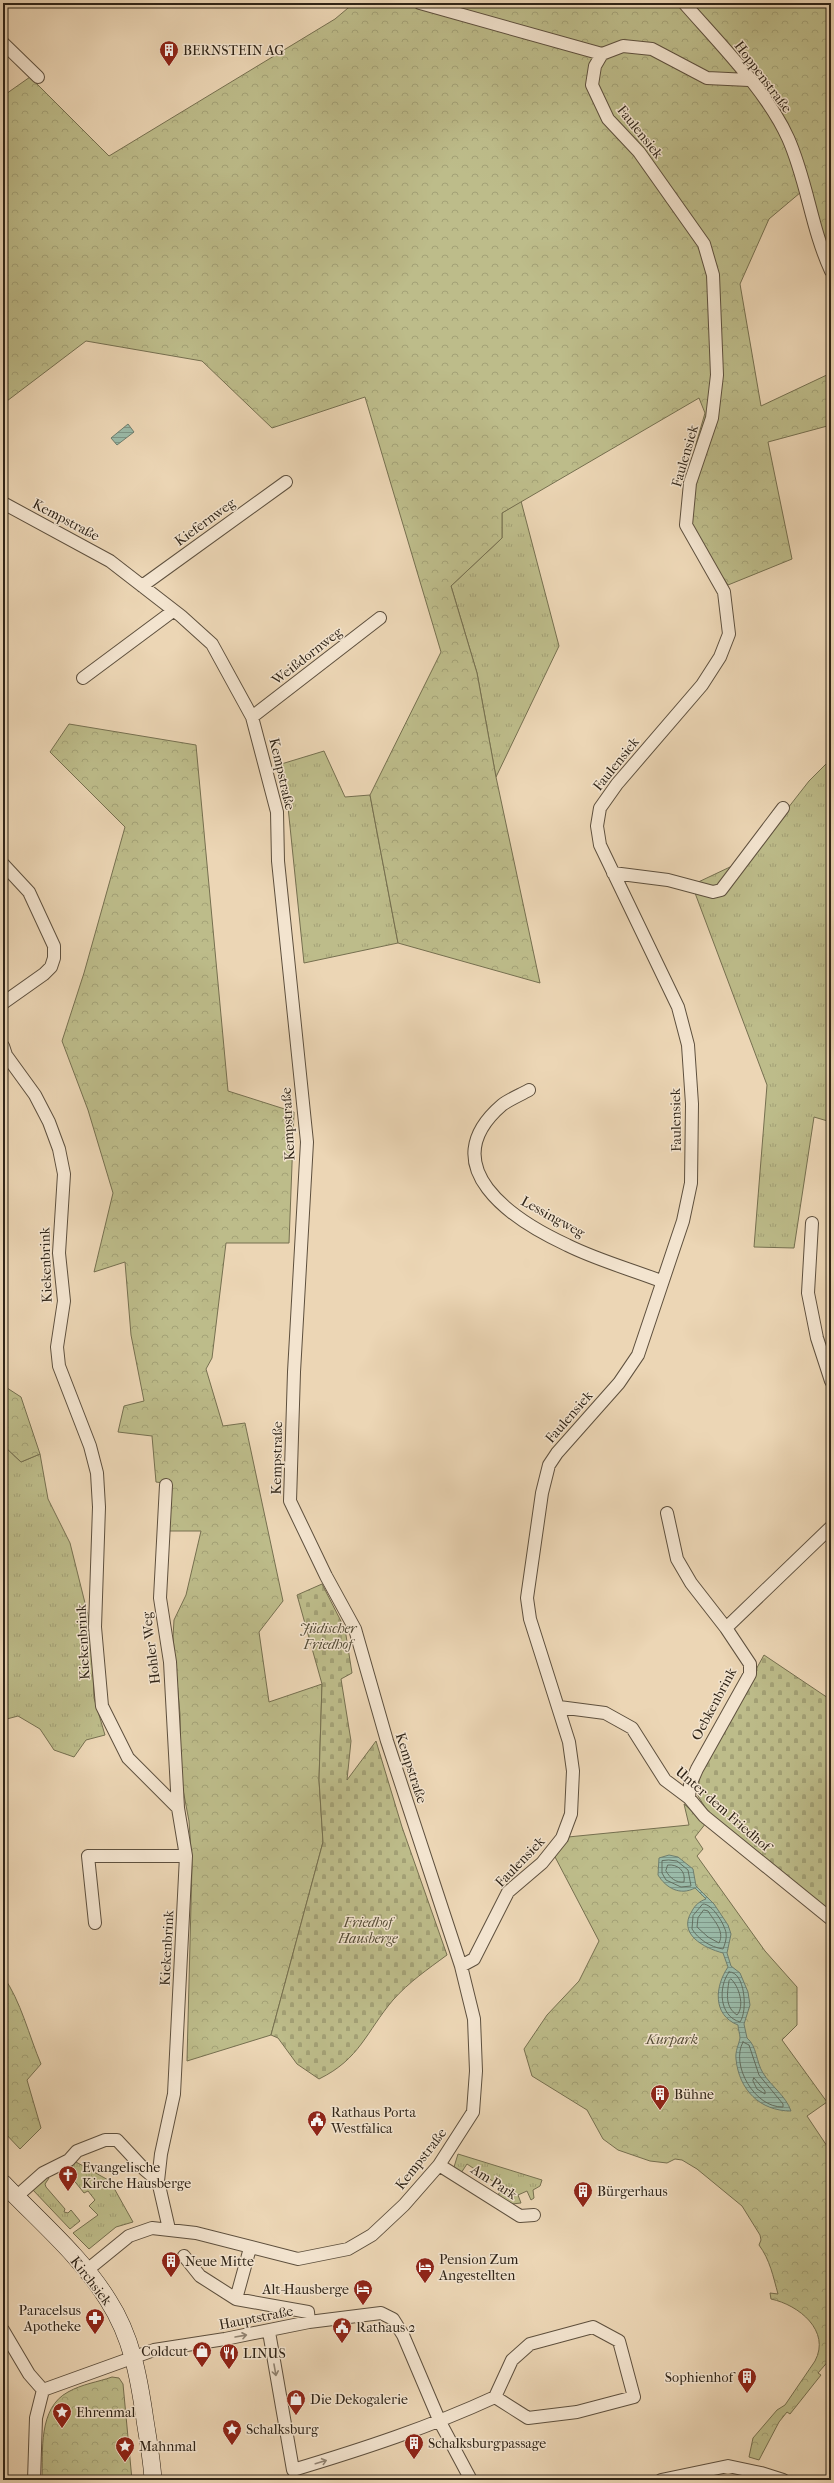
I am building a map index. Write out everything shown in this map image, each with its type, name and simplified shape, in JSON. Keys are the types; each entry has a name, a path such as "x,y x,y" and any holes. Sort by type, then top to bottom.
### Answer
{"main road":[{"name":"Kirchsiek","path":"3,2183 86,2271 108,2300 134,2356 153,2480"},
{"name":"Kirchsiek","path":"141,2480 145,2423"}],"street":[{"path":"420,3 602,54 623,46 652,49 707,78 749,80"},
{"name":"Hoppenstraße","path":"684,3 772,108 788,137 823,254 831,271"},
{"path":"3,43 38,77"},
{"name":"Faulensiek","path":"461,1966 474,1959 508,1892 542,1863 565,1832 571,1814 573,1771 569,1742 530,1619 527,1598 542,1493 549,1465 556,1453 591,1416 638,1355 648,1331 661,1281 683,1221 692,1184 692,1104 688,1045 678,1007 612,873 600,845 597,826 600,808 617,784 702,685 720,657 729,634 724,592 686,525 690,482 712,418 717,375 713,275 704,244 639,152 608,119 592,84 595,66 602,54"},
{"name":"Kiefernweg","path":"142,586 286,482"},
{"name":"Kempstraße","path":"3,503 110,561 212,644 252,717 277,812 278,860 307,1142 294,1372 290,1501 326,1576 355,1629 386,1742 461,1966 474,2020 476,2071 473,2112 440,2165 404,2205 372,2235 348,2249 298,2259 196,2233 152,2228 129,2236 86,2271"},
{"path":"83,678 173,611"},
{"name":"Weißdornweg","path":"252,717 380,618"},
{"path":"612,873 668,880 713,892 721,890 783,808"},
{"path":"3,864 29,892 54,946 54,952 51,967 44,974 3,1002"},
{"name":"Kiekenbrink","path":"3,1046 6,1055 35,1095 49,1122 59,1149 64,1174 59,1253 64,1301 57,1347 59,1366 90,1446 97,1473 99,1507 95,1627 102,1706 128,1758 178,1808 186,1856 174,2094 160,2154 158,2181 170,2229"},
{"name":"Lessingweg","path":"529,1090 502,1105 482,1129 475,1146 474,1160 484,1184 501,1204 541,1231 568,1246 661,1281"},
{"path":"812,1223 808,1293 818,1338 831,1381"},
{"name":"Hohler Weg","path":"166,1485 160,1598 170,1662 178,1808"},
{"name":"Oebkenbrink","path":"667,1513 677,1559 691,1584 726,1628 750,1664 750,1674 697,1769 690,1785 689,1798"},
{"path":"726,1628 831,1527"},
{"name":"Unter dem Friedhof","path":"559,1707 605,1713 632,1728 665,1780 689,1798 704,1816 831,1919"},
{"path":"95,1923 88,1856 186,1856"},
{"path":"16,2197 43,2173 69,2160 78,2151 105,2140 117,2140 145,2170 158,2181"},
{"name":"Am Park","path":"440,2165 520,2216 534,2215"},
{"path":"236,2298 250,2248"},
{"path":"184,2256 200,2276 236,2298 308,2312 309,2322"},
{"name":"Hauptstraße","path":"43,2390 154,2350 269,2332 309,2322 381,2313 393,2319 403,2335 440,2422 471,2480"},
{"path":"269,2332 294,2470 440,2422 495,2397 512,2360 530,2344 593,2327 619,2341 634,2397 577,2412 528,2418 495,2397"},
{"path":"3,2330 28,2374 43,2390 36,2418 34,2480"},
{"path":"661,2480 728,2466 760,2476 783,2480"}],"green space":[{"path":"354,3 831,3 831,264 807,187 769,219 740,284 761,406 831,373 831,425 768,442 792,559 728,585 691,529 696,444 705,413 699,398 502,513 502,538 451,586 477,673 496,777 540,983 398,943 370,795 441,652 365,397 272,428 202,361 86,341 3,404 3,96 30,77 109,156 335,19"},
{"path":"521,501 559,646 496,777 477,673 451,586 502,538 502,513"},
{"path":"69,724 196,745 228,1091 294,1112 289,1243 226,1243 212,1358 206,1369 223,1426 245,1423 283,1601 259,1632 269,1702 322,1684 319,1780 323,1842 271,2035 187,2061 192,1865 189,1821 181,1779 180,1714 173,1637 174,1620 186,1595 201,1531 168,1531 171,1484 156,1482 152,1436 118,1432 124,1406 144,1401 131,1335 125,1262 94,1272 113,1193 88,1110 62,1041 84,973 125,827 50,752"},
{"path":"324,751 345,797 370,795 398,943 304,963 288,807 278,765"},
{"path":"829,761 831,764 831,1122 814,1117 794,1248 754,1247 767,1085 692,885 749,858 809,781"},
{"path":"3,1384 21,1397 40,1454 21,1462 3,1445"},
{"path":"3,1445 21,1462 40,1454 48,1499 70,1543 91,1627 94,1698 105,1735 86,1740 74,1757 54,1750 40,1729 18,1716 3,1720"},
{"name":"Friedhof Hausberge","path":"322,1584 345,1629 352,1673 341,1679 351,1741 347,1780 376,1741 402,1827 447,1955 399,1993 353,2054 344,2063 319,2079 297,2064 278,2038 271,2035 323,1842 319,1780 322,1684 297,1595"},
{"path":"764,1655 831,1700 831,1911 710,1815 698,1796 700,1770"},
{"name":"Kurpark","path":"684,1804 706,1823 695,1837 703,1849 697,1856 765,1951 797,1987 797,2025 782,2040 827,2102 807,2116 831,2152 831,2254 826,2254 831,2274 831,2358 818,2373 821,2375 790,2414 787,2412 779,2422 759,2460 749,2457 753,2438 777,2410 785,2405 815,2361 819,2350 819,2340 810,2321 792,2307 771,2299 770,2293 778,2294 769,2262 759,2245 761,2240 760,2235 742,2206 697,2169 682,2160 675,2159 667,2163 650,2161 618,2150 603,2139 587,2110 532,2076 524,2049 547,2015 579,1981 599,1941 554,1855 568,1837 689,1825"},
{"path":"3,1976 20,2007 41,2064 27,2080 41,2128 20,2149 3,2131"},
{"path":"458,2154 542,2180 540,2186 533,2190 534,2198 531,2200 527,2191 518,2195 521,2203 512,2204 497,2196 503,2188 467,2164 461,2173 454,2167"},
{"path":"76,2162 110,2181 133,2222 116,2227 89,2249 73,2233 98,2215 89,2206 95,2200 88,2191 84,2193 72,2178 78,2174 72,2166"},
{"path":"47,2176 49,2178 45,2184 46,2187 65,2209 64,2212 68,2213 71,2210 80,2221 70,2229 32,2189"},
{"path":"112,2377 119,2378 123,2384 132,2480 101,2480 101,2477 42,2480 44,2431 51,2408 58,2399 73,2389"}],"water":[{"path":"128,424 134,432 117,445 111,438"},
{"path":"669,1855 678,1857 693,1869 696,1886 714,1904 728,1925 731,1934 727,1953 731,1966 740,1973 748,1992 750,2005 744,2024 747,2038 753,2045 759,2064 766,2078 786,2101 791,2111 780,2110 761,2103 753,2097 742,2080 736,2059 740,2038 738,2025 724,2014 718,1999 720,1983 728,1967 723,1953 701,1944 690,1933 688,1927 688,1919 693,1909 706,1899 695,1888 679,1891 669,1887 661,1880 658,1875 659,1858"}],"place":[{"name":"BERNSTEIN AG","path":"169,67"},
{"name":"Bühne","path":"660,2111"},
{"name":"Rathaus Porta Westfalica","path":"317,2137"},
{"name":"Evangelische Kirche Hausberge","path":"68,2192"},
{"name":"Bürgerhaus","path":"583,2208"},
{"name":"Neue Mitte","path":"171,2278"},
{"name":"Pension Zum Angestellten","path":"425,2284"},
{"name":"Alt-Hausberge","path":"363,2306"},
{"name":"Paracelsus Apotheke","path":"95,2335"},
{"name":"Rathaus 2","path":"342,2344"},
{"name":"Coldcut","path":"202,2368"},
{"name":"LINUS","path":"229,2370"},
{"name":"Sophienhof","path":"747,2394"},
{"name":"Die Dekogalerie","path":"296,2416"},
{"name":"Ehrenmal","path":"62,2429"},
{"name":"Schalksburg","path":"232,2446"},
{"name":"Schalksburgpassage","path":"414,2460"},
{"name":"Mahnmal","path":"125,2463"}],"park label":[{"name":"Jüdischer Friedhof","path":"328,1636"}]}
